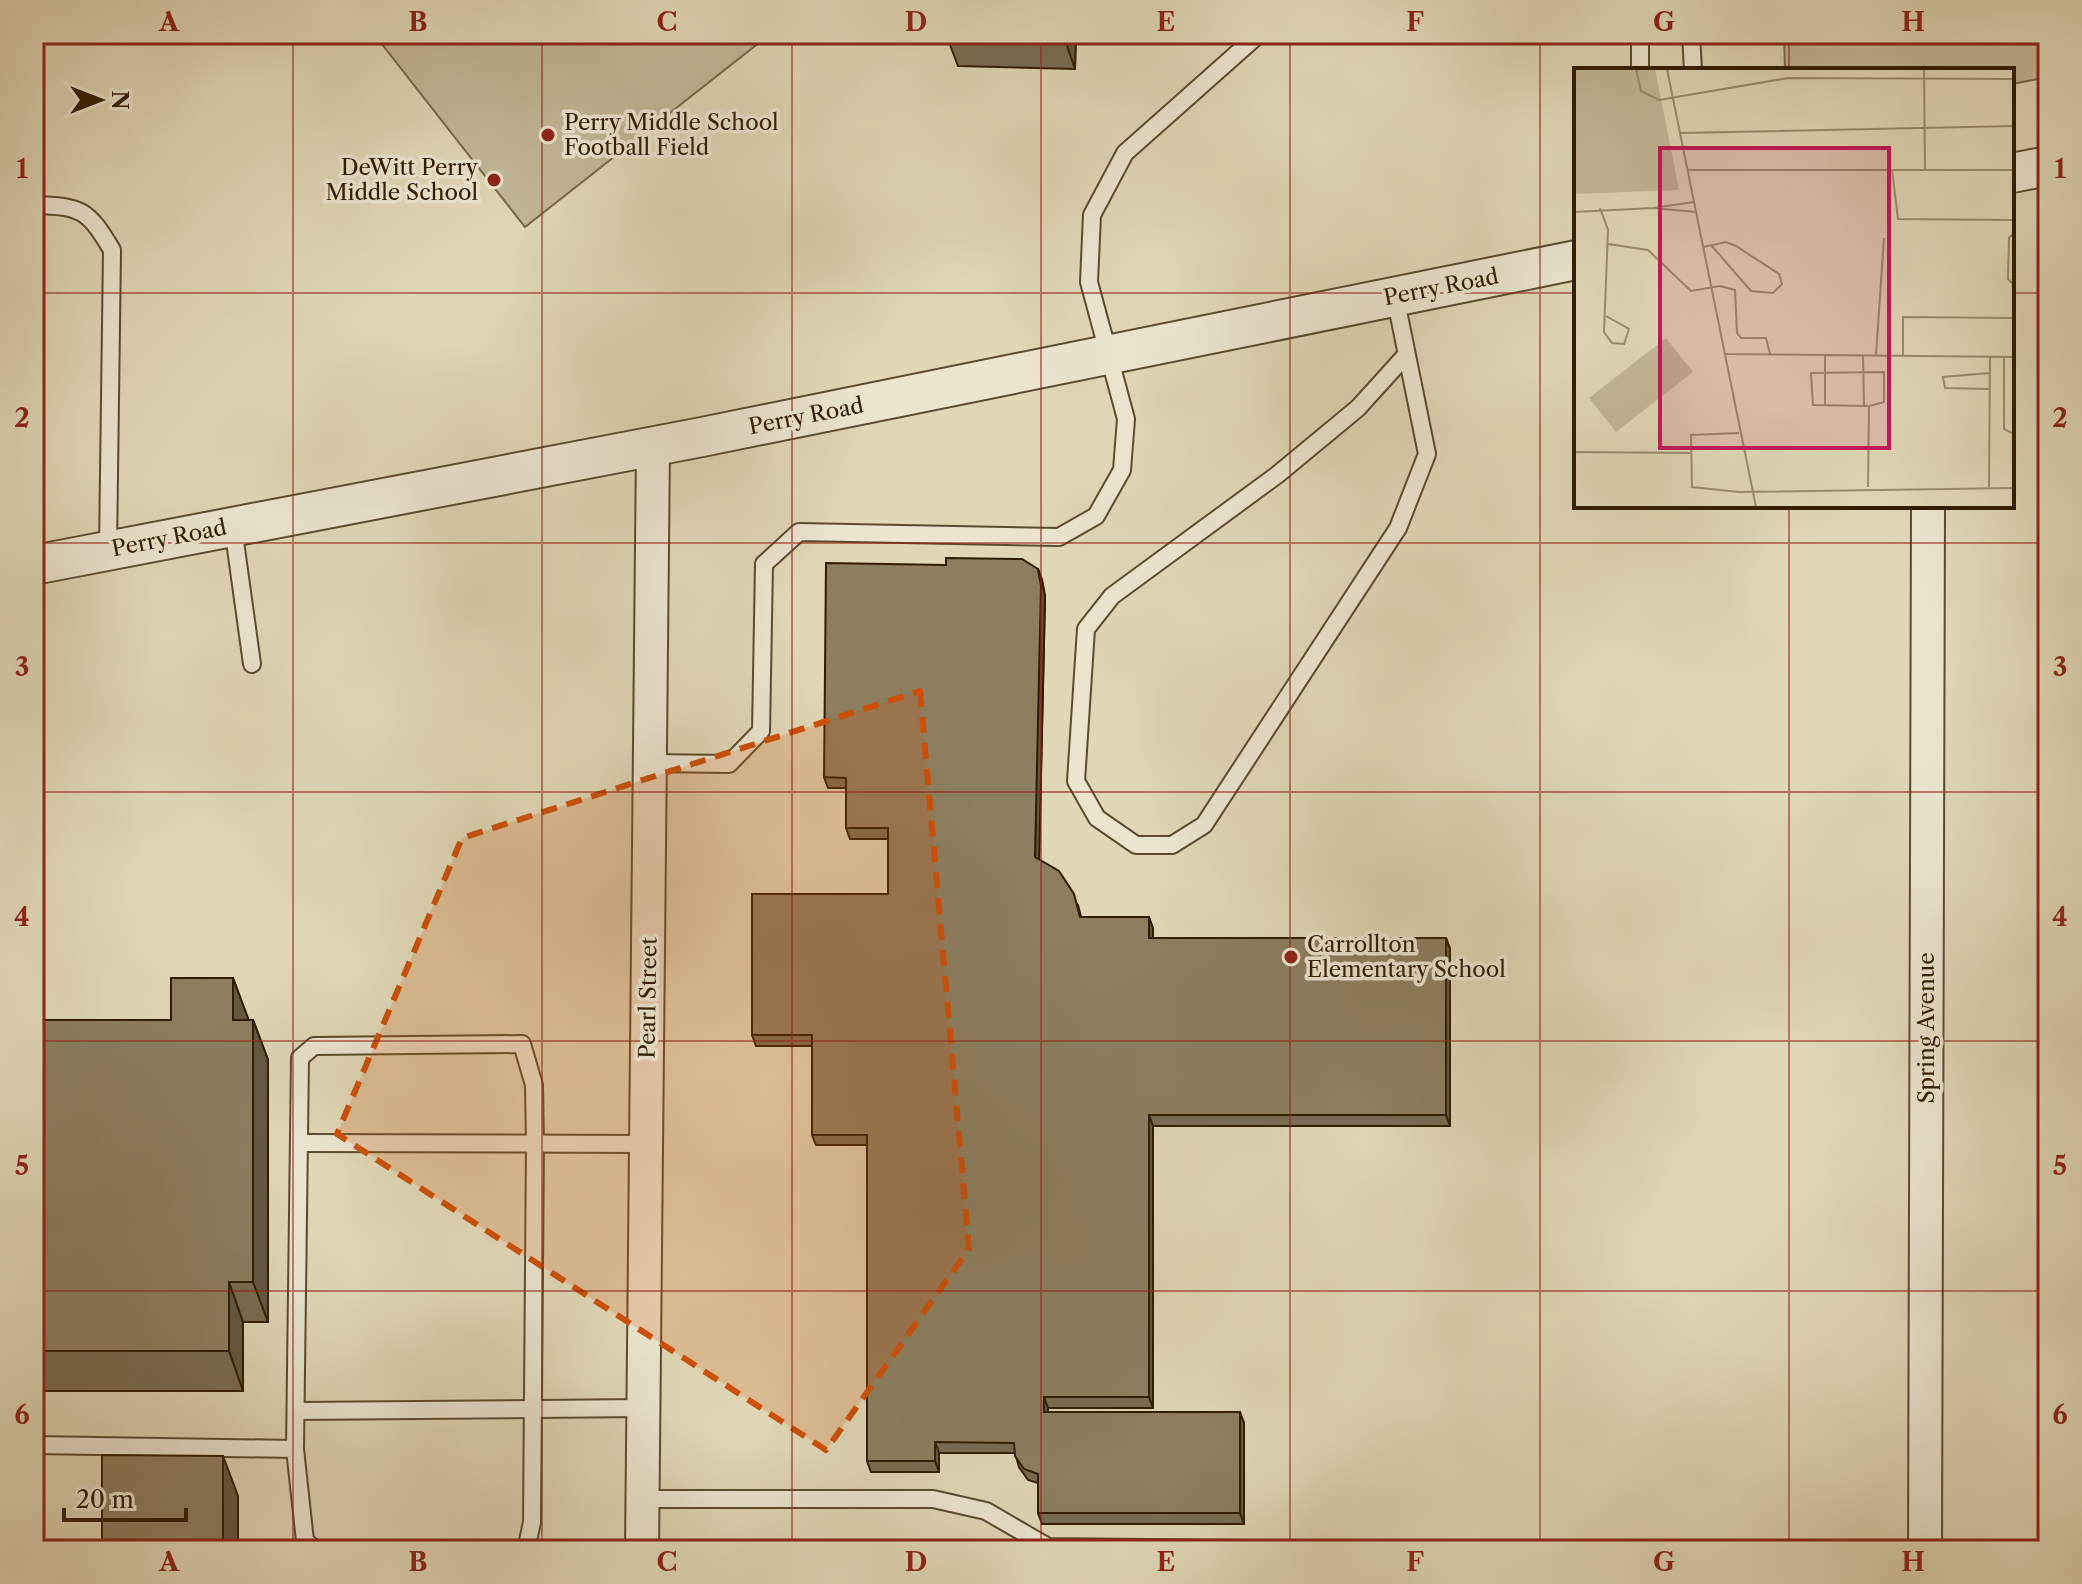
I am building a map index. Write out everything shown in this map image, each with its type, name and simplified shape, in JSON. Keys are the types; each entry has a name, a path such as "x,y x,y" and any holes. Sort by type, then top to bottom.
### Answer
{"street":[{"path":"2014,173 2048,166"},
{"name":"Perry Road","path":"34,565 653,446 1574,260"},
{"name":"Pearl Street","path":"642,1550 653,446"},
{"name":"Spring Avenue","path":"1925,1550 1928,508"}],"lane":[{"path":"651,763 729,764 761,731 764,564 799,532 1059,537 1096,516 1122,470 1126,419 1089,282 1092,215 1125,153 1259,34"},
{"path":"1640,34 1640,68"},
{"path":"1691,34 1693,68"},
{"path":"34,205 64,206 92,217 112,250 108,549"},
{"path":"1395,296 1427,454 1398,528 1204,825 1172,845 1136,845 1097,818 1076,781 1086,629 1112,596 1277,475 1358,408 1405,356"},
{"path":"233,526 252,664"},
{"path":"316,1550 305,1541 295,1449 300,1058 314,1046 480,1042 522,1044 534,1085 532,1522 526,1550"},
{"path":"301,1143 647,1144"},
{"path":"296,1411 644,1408"},
{"path":"34,1445 295,1449"},
{"path":"643,1499 933,1499 986,1511 1048,1547 1348,1550"}],"highlighted area":[{"path":"920,691 969,1249 826,1450 337,1134 462,838"}],"shaded area":[{"name":"Perry Middle School Football Field","path":"374,34 754,34 760,42 525,227"},
{"path":"1784,34 2048,34 2048,77 2014,84 2014,68 1785,68"}],"building":[{"path":"2048,455 2048,559 2046,559"},
{"path":"946,558 1022,559 1038,569 1041,586 1035,857 1059,871 1074,894 1080,917 1149,917 1149,938 1446,938 1446,1115 1149,1115 1149,1397 1044,1397 1044,1412 1240,1412 1240,1513 1038,1513 1038,1474 1024,1469 1015,1456 1014,1443 935,1442 935,1461 867,1461 867,1135 812,1135 812,1035 752,1035 752,894 888,894 888,828 846,828 846,778 824,777 826,563 946,565"},
{"path":"171,978 233,978 233,1020 253,1020 253,1282 229,1282 229,1351 34,1351 34,1020 171,1020"},
{"path":"2040,990 2048,990 2048,1091 2040,1091"},
{"path":"2041,1162 2048,1162 2048,1222 2041,1222"},
{"path":"2041,1286 2048,1286 2048,1342 2041,1342"},
{"path":"2043,1384 2048,1384 2048,1462 2043,1462"},
{"path":"102,1455 223,1456 223,1550 102,1550"}],"place":[{"name":"Perry Middle School Football Field","path":"548,135"},
{"name":"DeWitt Perry Middle School","path":"494,180"},
{"name":"Carrollton Elementary School","path":"1291,957"}]}
